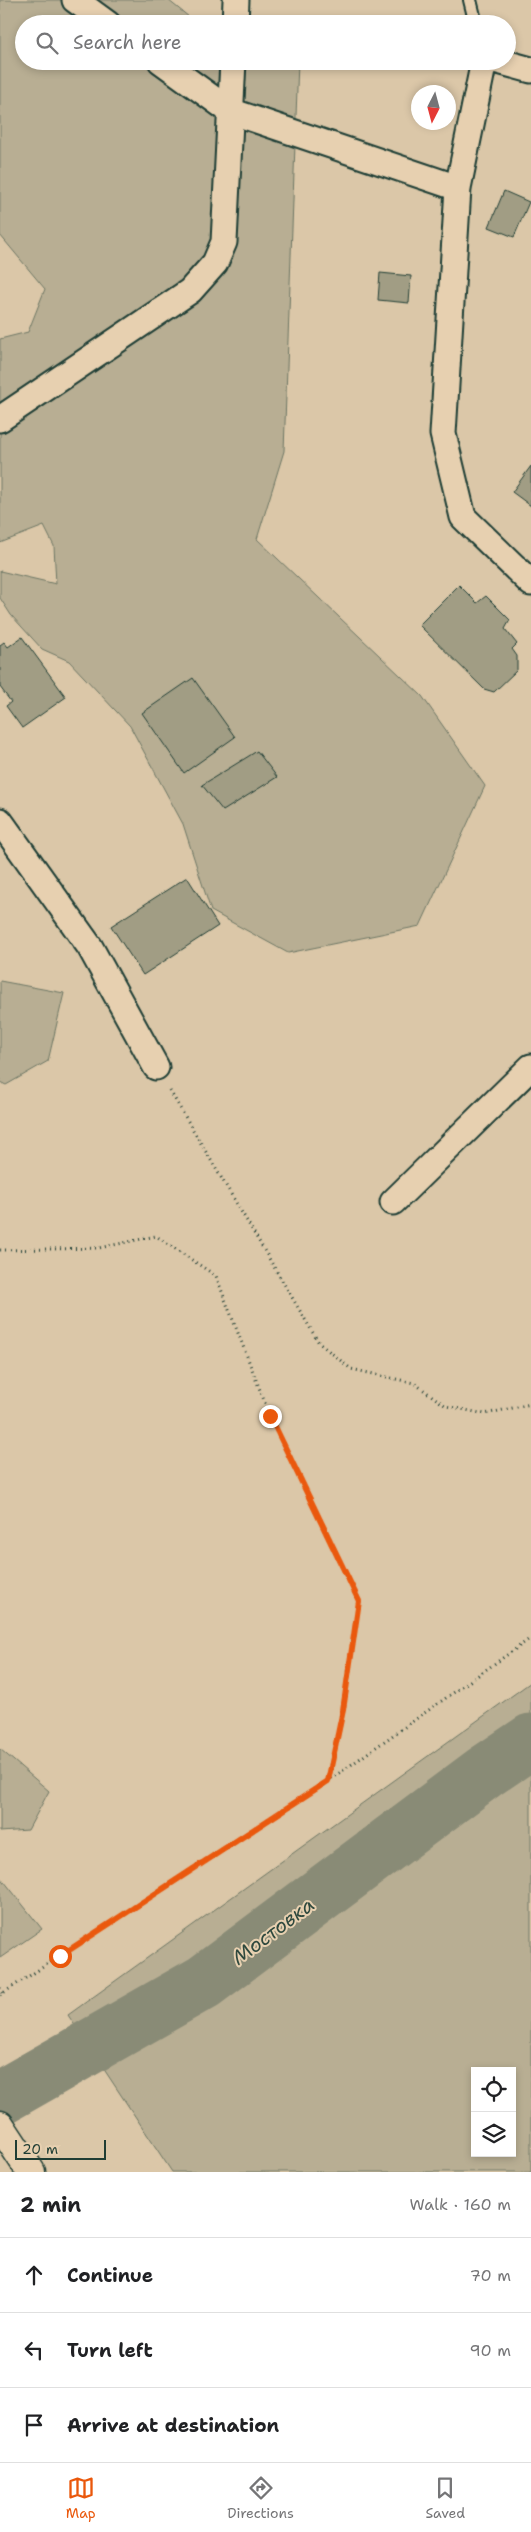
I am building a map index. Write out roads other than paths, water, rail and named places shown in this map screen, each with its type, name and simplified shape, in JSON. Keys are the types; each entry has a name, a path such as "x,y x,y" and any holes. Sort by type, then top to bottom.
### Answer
{"highway":[{"path":"0,2125 26,2165"}],"street":[{"path":"75,0 96,15"},
{"path":"235,15 236,0"},
{"path":"516,66 531,70"},
{"path":"173,70 230,111 458,188"},
{"path":"0,419 190,291 215,263 224,242 232,70"},
{"path":"482,70 458,188 443,434 464,517 531,583"},
{"path":"0,821 90,948 156,1067"},
{"path":"393,1202 531,1067"}],"lane":[{"path":"470,0 474,15"}],"waterway":[{"name":"Мостовка","path":"0,2098 204,1982 485,1772 531,1741"}]}
